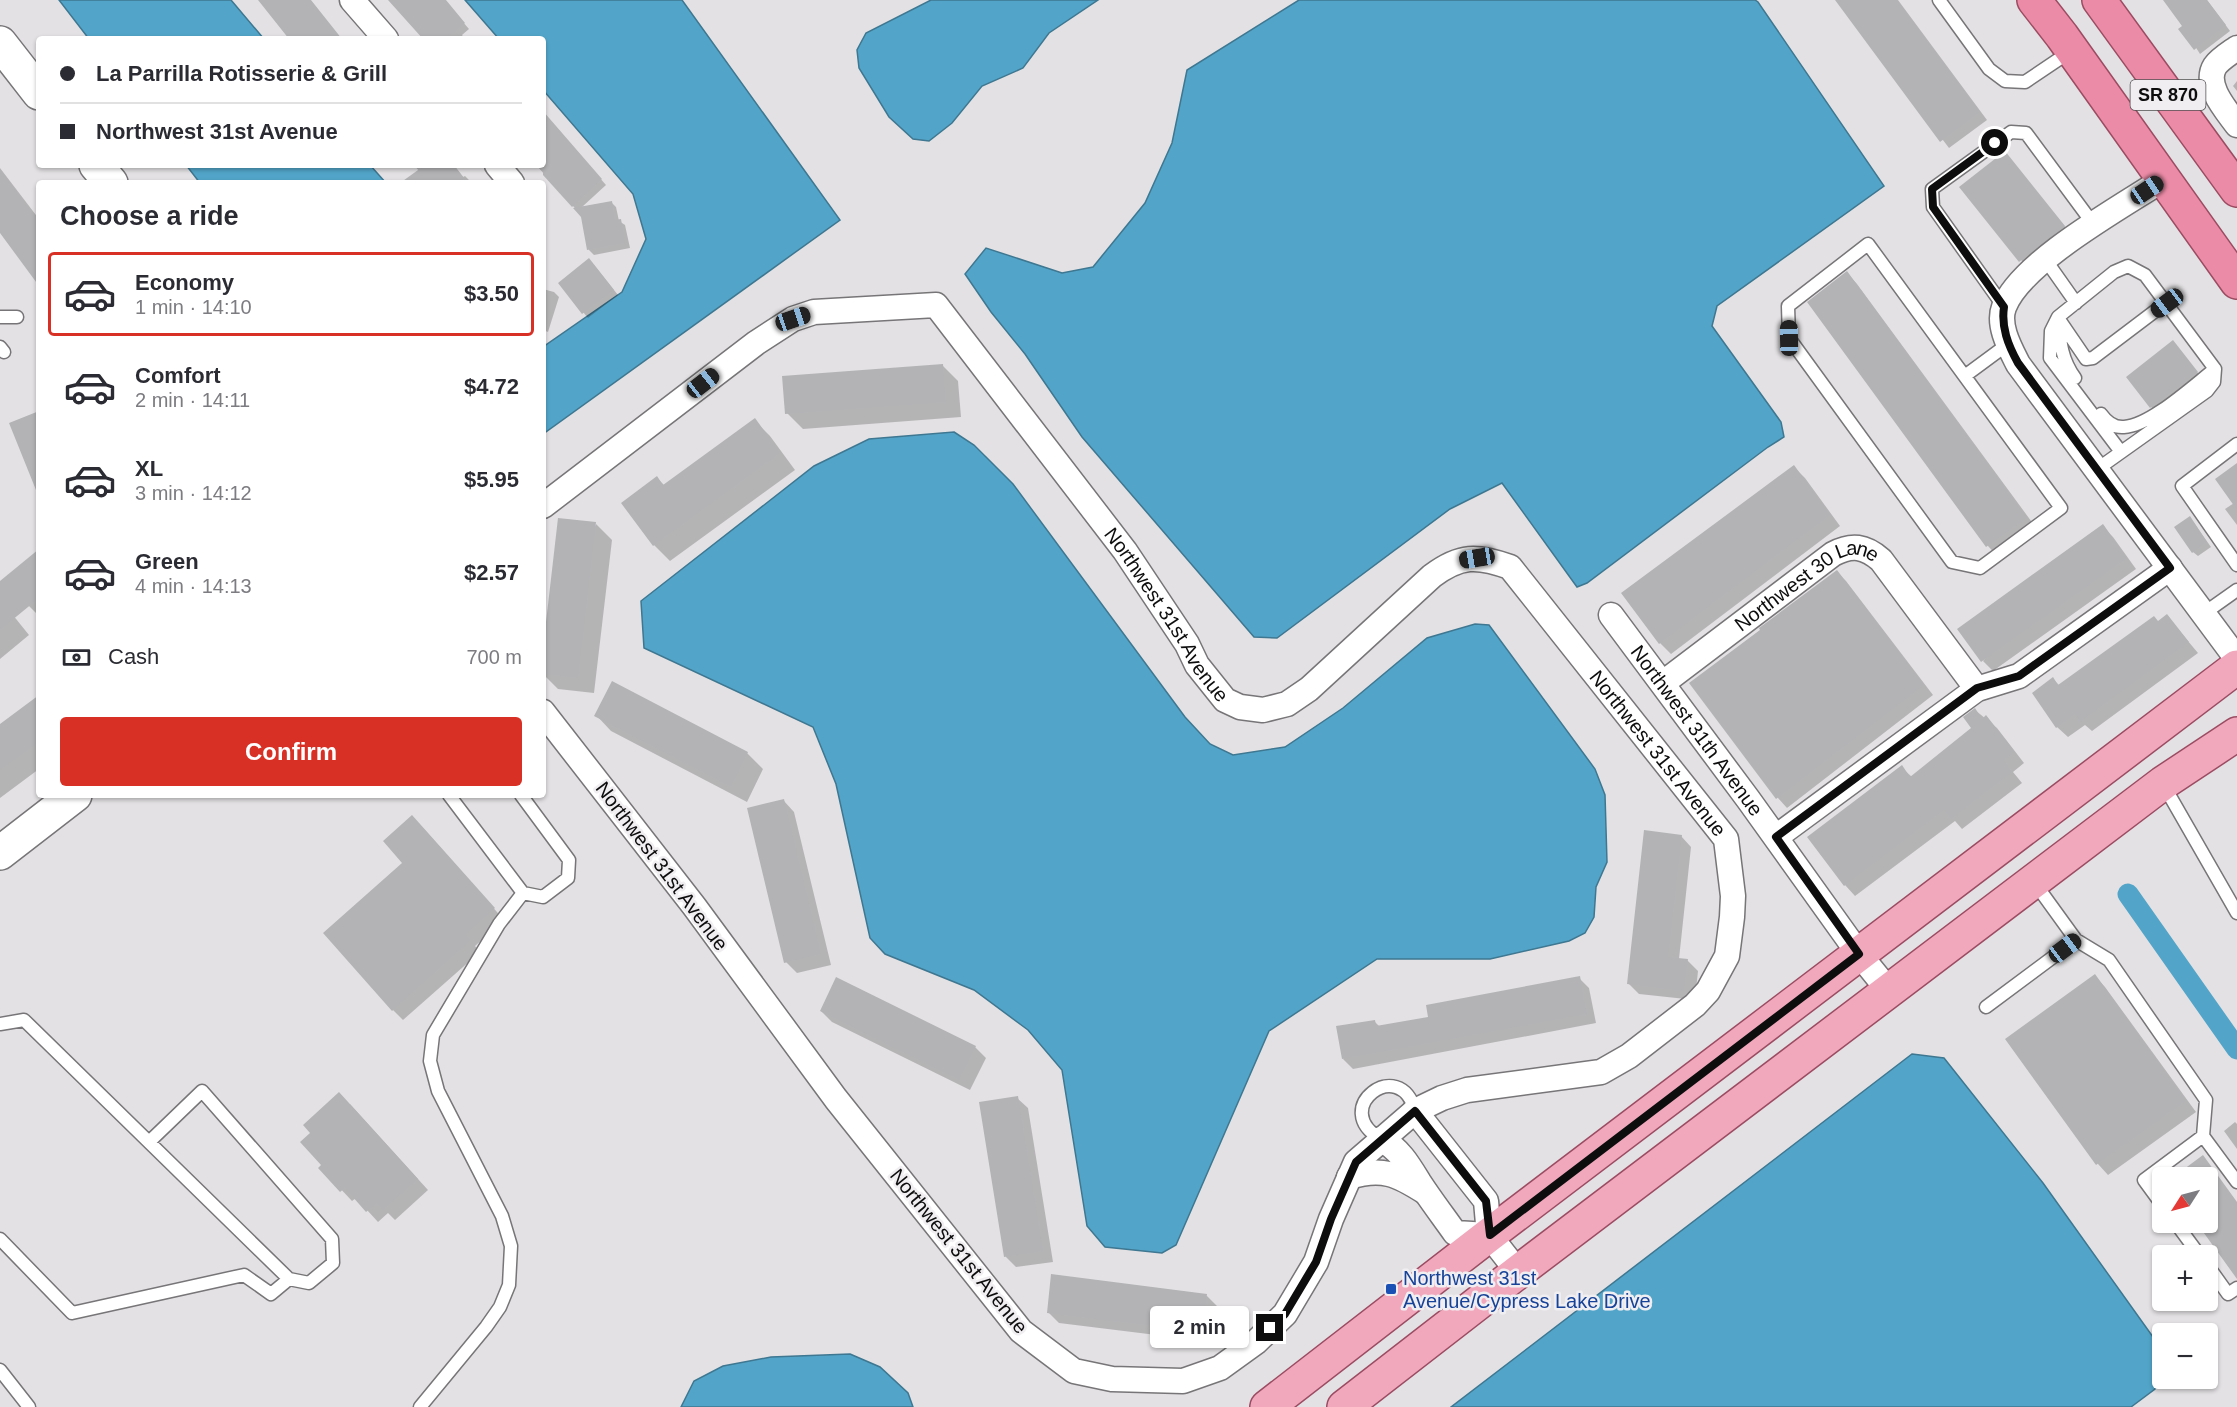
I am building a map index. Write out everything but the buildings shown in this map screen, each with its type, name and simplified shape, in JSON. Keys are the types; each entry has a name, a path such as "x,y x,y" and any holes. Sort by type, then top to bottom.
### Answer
{"highway":[{"name":"SR 870","path":"2034,0 2237,282"},
{"name":"SR 870","path":"2099,0 2237,190"}],"main road":[{"path":"0,43 36,89"},
{"path":"98,168 108,180"},
{"path":"1267,1407 2237,667"},
{"path":"1344,1407 1518,1272 2163,783 2237,734"},
{"path":"0,852 71,798"}],"street":[{"path":"352,0 383,36"},
{"path":"2237,48 2216,65 2212,80 2216,94 2237,125"},
{"path":"500,168 510,180"},
{"path":"2164,179 2045,259 2024,278 2004,307 2002,318 2008,344 2018,363 2237,659"},
{"name":"Northwest 31st Avenue","path":"546,504 756,343 793,319 814,312 936,305 1125,551 1187,644 1197,665 1225,700 1240,707 1263,710 1287,704 1309,689 1432,576 1450,563 1477,558 1510,567 1726,839 1733,896 1727,956 1708,991 1695,1005 1629,1056 1602,1072 1467,1090 1442,1098 1415,1111 1356,1162 1323,1238 1316,1262 1285,1314 1256,1342 1220,1368 1183,1381 1112,1379 1074,1371 1021,1331 836,1099 694,906 546,716"},
{"name":"Northwest 30 Lane","path":"1663,683 1833,554 1851,547 1872,552 1881,560 1977,688"},
{"path":"1776,837 1977,688 2019,676 2170,568"},
{"name":"Northwest 31th Avenue","path":"1611,615 1776,837 1859,954 1889,991"},
{"path":"1415,1111 1486,1201 1490,1235 1518,1272"},
{"path":"1382,1139 1396,1148 1408,1162 1455,1233 1490,1235"},
{"path":"1349,1177 1370,1171 1382,1172 1405,1180 1427,1193"}],"lane":[{"path":"1939,0 1989,69 2005,81 2025,82 2072,50"},
{"path":"2004,307 1933,207 1932,189 2011,132 2026,133 2094,225"},
{"path":"1868,244 1966,375 2061,508 1980,568 1952,562 1789,338 1788,306 1868,244"},
{"path":"2045,259 2076,303"},
{"path":"2096,470 2207,391 2214,382 2215,369 2167,303 2145,275 2127,266 2114,272 2058,317 2051,331 2050,358 2121,452"},
{"path":"2058,317 2086,359 2093,358 2167,303"},
{"path":"0,317 17,317"},
{"path":"2058,317 2061,353 2067,368 2107,422 2121,428 2136,425 2151,417 2215,369"},
{"path":"1966,375 2008,344"},
{"path":"2237,444 2182,486 2237,565"},
{"path":"2203,614 2237,590"},
{"path":"2163,783 2237,913"},
{"path":"451,798 523,893 543,897 568,878 569,860 523,798"},
{"path":"2034,882 2076,940 2109,960 2206,1100 2203,1136 2237,1182"},
{"path":"420,1407 486,1328 500,1307 509,1285 511,1246 502,1215 438,1091 430,1061 433,1035 499,924 523,893"},
{"path":"1986,1007 2076,940"},
{"path":"0,1024 24,1020 289,1279 309,1283 333,1263 333,1239 202,1092 149,1142"},
{"path":"1382,1139 1367,1128 1362,1112 1363,1103 1374,1090 1382,1086 1400,1088 1412,1100 1415,1111"},
{"path":"2161,1167 2203,1136"},
{"path":"2152,1174 2144,1180 2152,1191"},
{"path":"0,1239 72,1312 244,1275 271,1294 289,1279"},
{"path":"2218,1280 2228,1294 2237,1288"},
{"path":"0,1370 29,1407"}],"water":[{"path":"59,0 231,0 261,36 87,36"},
{"path":"465,0 682,0 840,220 546,432 546,345 622,292 646,239 633,194 546,93 546,36 496,36"},
{"path":"931,0 1098,0 1049,33 1023,68 982,86 952,123 929,141 913,139 889,117 859,68 857,50 866,33"},
{"path":"1299,0 1755,0 1758,2 1884,186 1717,306 1712,326 1781,422 1784,437 1587,583 1577,587 1502,483 1450,509 1277,638 1254,637 1082,437 1025,354 991,312 965,274 986,248 1062,273 1093,267 1145,203 1172,143 1187,70"},
{"path":"188,168 373,168 383,180 198,180"},
{"path":"954,432 974,445 1013,484 1185,717 1210,744 1233,755 1285,747 1343,708 1427,638 1475,624 1489,625 1595,769 1605,795 1607,862 1596,887 1594,917 1585,933 1569,941 1490,959 1377,959 1269,1031 1176,1245 1162,1253 1105,1247 1087,1226 1062,1070 1028,1030 974,990 885,954 870,938 836,784 813,727 644,648 641,601 814,466 869,439"},
{"path":"1912,1054 1944,1058 2043,1183 2152,1336 2152,1389 2155,1389 2131,1407 1451,1407"},
{"path":"850,1354 880,1367 908,1393 913,1407 681,1407 694,1381 723,1366 771,1357"}],"waterway":[{"path":"2128,894 2237,1049"}],"place":[{"name":"Northwest 31st Avenue/Cypress Lake Drive","path":"1391,1289"}],"route":[{"path":"1270,1328 1285,1314 1316,1262 1323,1238 1356,1162 1415,1111 1486,1201 1490,1235 1859,954 1776,837 1977,688 2019,676 2170,568 2018,363 2008,344 2002,318 2004,307 1933,207 1932,189 1995,143"}]}
